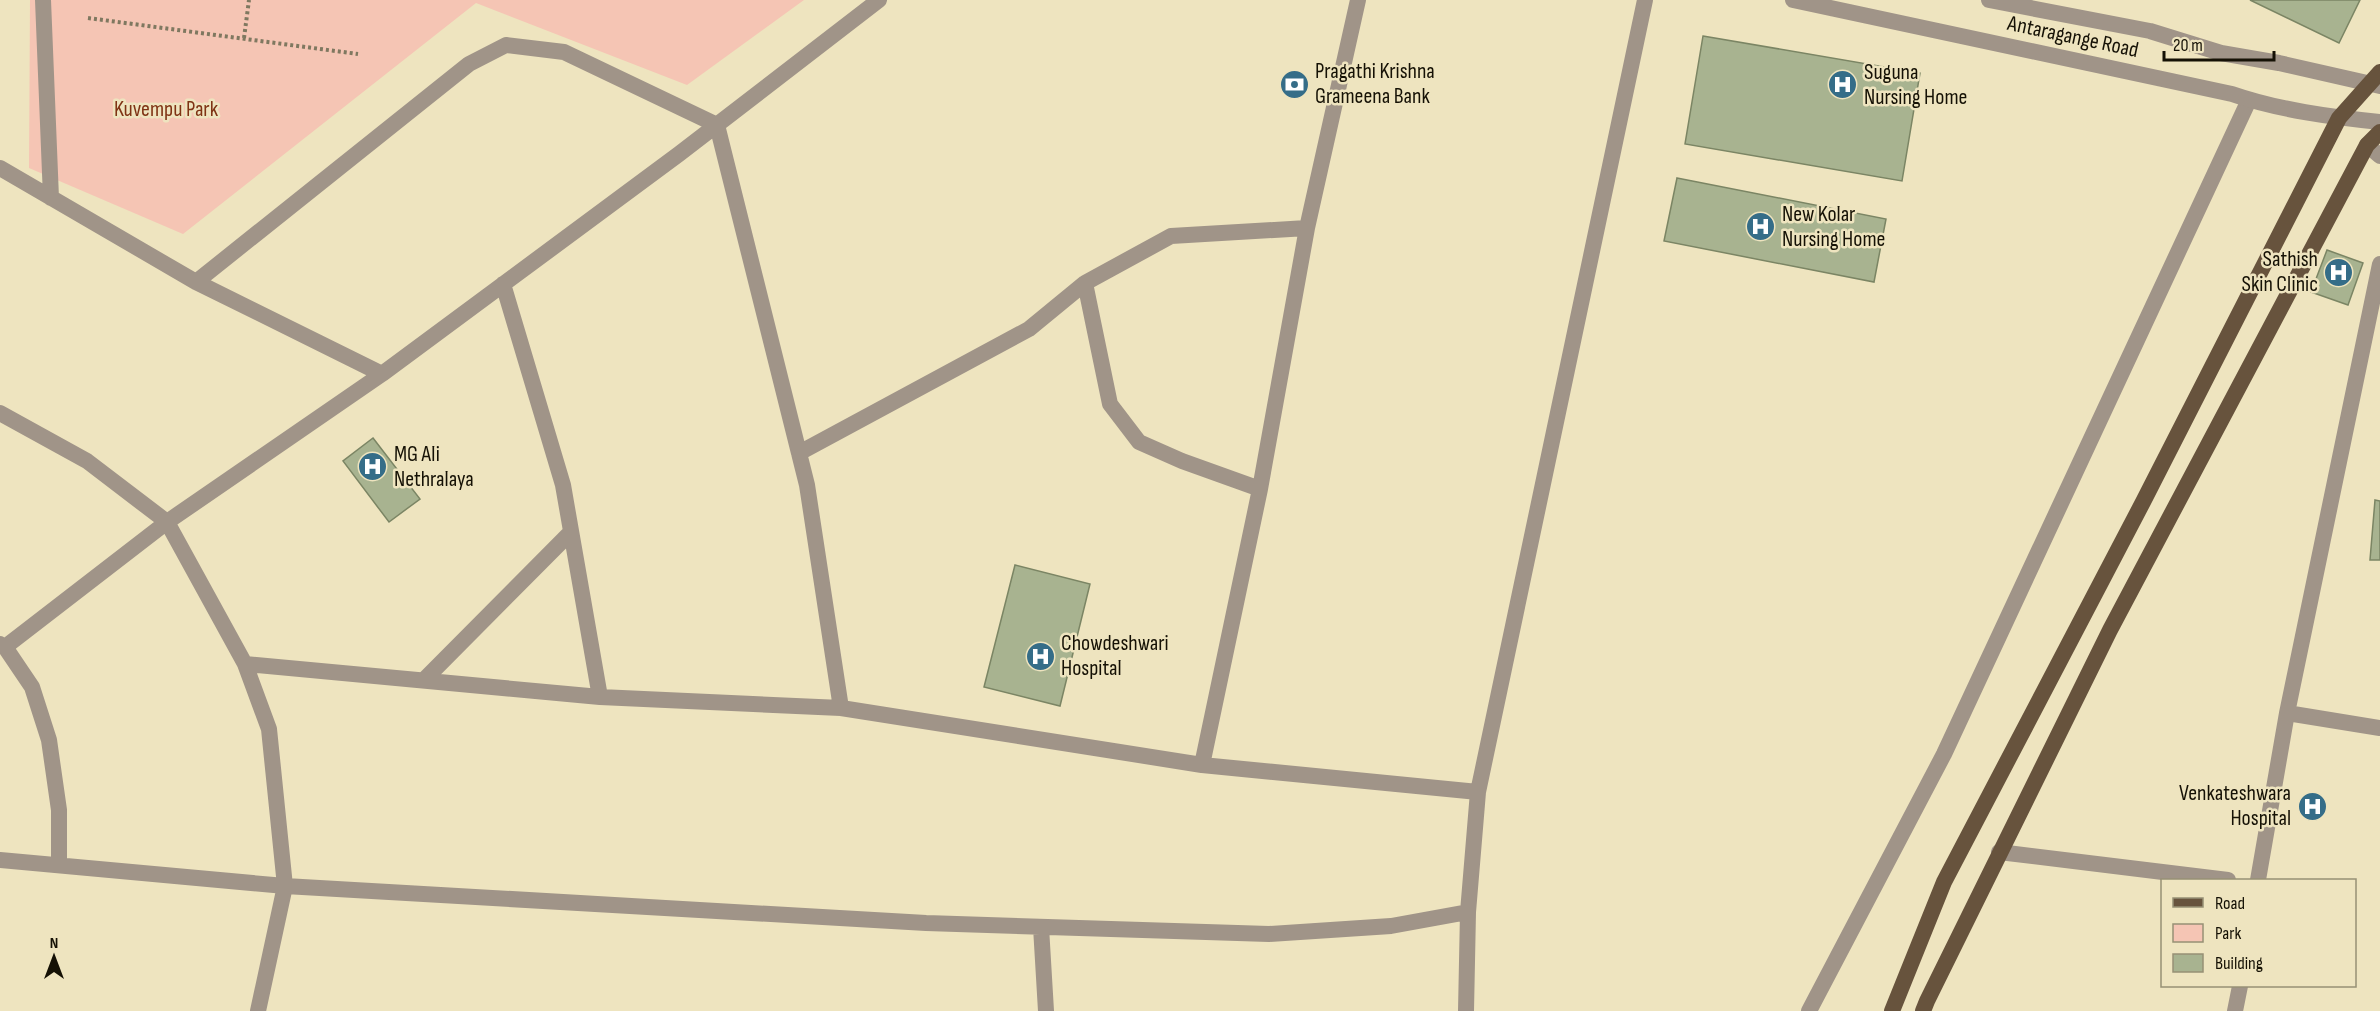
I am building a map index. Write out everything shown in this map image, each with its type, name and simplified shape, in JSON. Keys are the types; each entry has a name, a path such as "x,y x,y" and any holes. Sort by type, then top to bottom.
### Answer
{"main road":[{"path":"1892,1011 1944,882 2143,502 2339,118 2377,80"},
{"path":"1923,1011 1999,852 2110,630 2374,150 2380,132"}],"street":[{"path":"43,0 51,198"},
{"path":"59,865 59,810 50,740 32,687 2,646 167,522 382,374 717,125 879,0"},
{"path":"1202,765 1260,489 1307,228 1358,0"},
{"path":"1466,1011 1468,912 1478,792 1646,0"},
{"name":"Antaragange Road","path":"1792,0 2232,94 2249,100 2339,118 2380,122"},
{"name":"Antaragange Road","path":"1989,0 2150,31 2222,53 2377,80"},
{"path":"196,282 469,64 506,45 564,52 717,125"},
{"path":"1809,1011 1944,754 2249,100"},
{"path":"717,125 807,485 841,708"},
{"path":"0,168 196,282 382,374"},
{"path":"799,453 1029,329 1085,283 1171,236 1307,228"},
{"path":"2258,879 2287,713 2380,264"},
{"path":"1085,283 1110,404 1139,442 1260,489"},
{"path":"503,284 563,485 600,697"},
{"path":"0,412 87,460 167,522 245,664 269,729 285,886 258,1011"},
{"path":"424,680 571,532"},
{"path":"245,664 600,697 841,708 1202,765 1478,792"},
{"path":"2287,713 2380,728"},
{"path":"1999,852 2220,879"},
{"path":"0,860 285,886 926,923 1269,934 1391,926 1468,912"},
{"path":"1041,927 1046,1011"},
{"path":"2235,1011 2240,987"}],"path":[{"path":"244,38 249,0"},
{"path":"88,18 358,54"}],"green space":[{"name":"Kuvempu Park","path":"30,0 804,0 687,85 476,3 183,234 29,168"}],"building":[{"path":"2250,0 2360,0 2339,43"},
{"path":"1703,36 1920,73 1902,181 1685,144"},
{"path":"1677,178 1886,219 1874,282 1664,241"},
{"path":"2327,250 2363,263 2348,305 2311,292"},
{"path":"373,438 420,499 389,522 343,461"},
{"path":"2375,500 2380,501 2380,560 2370,560"},
{"path":"1015,565 1090,584 1060,706 984,687"}],"place":[{"name":"Pragathi Krishna Grameena Bank","path":"1294,84"},
{"name":"Suguna Nursing Home","path":"1843,85"},
{"name":"New Kolar Nursing Home","path":"1761,227"},
{"name":"Sathish Skin Clinic","path":"2339,272"},
{"name":"MG Ali Nethralaya","path":"373,467"},
{"name":"Chowdeshwari Hospital","path":"1040,656"},
{"name":"Venkateshwara Hospital","path":"2312,806"}]}
